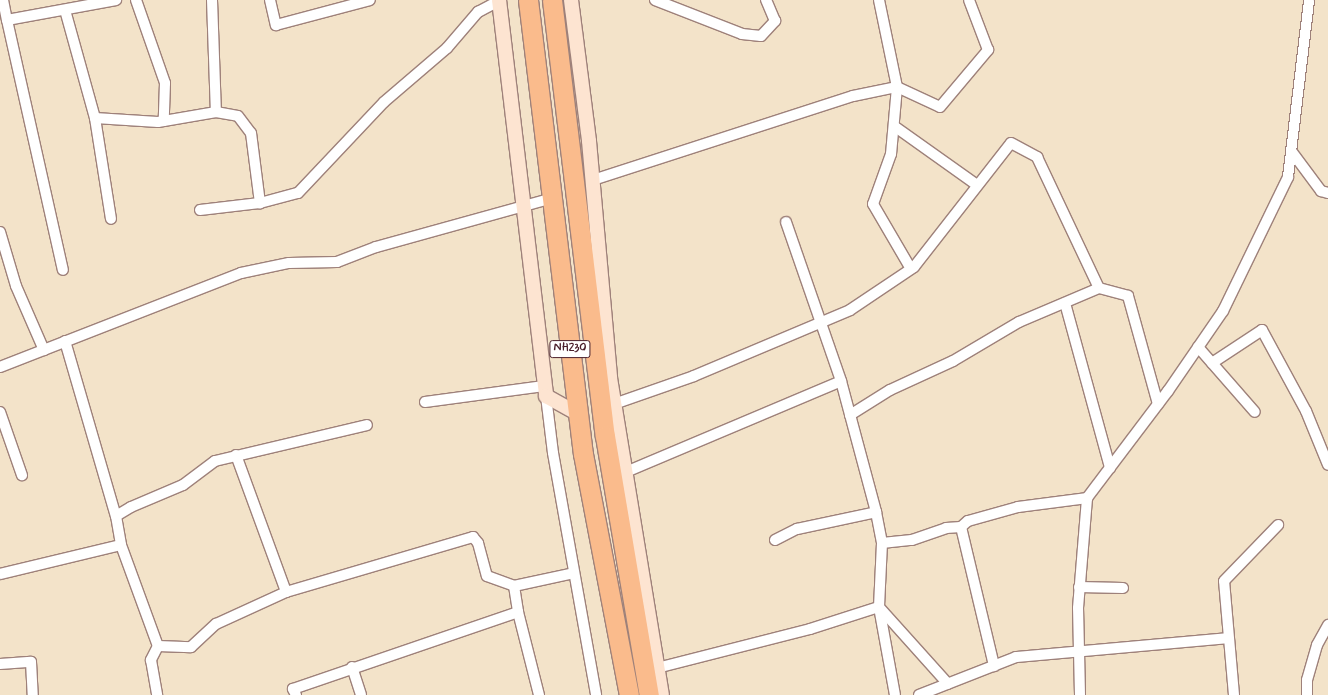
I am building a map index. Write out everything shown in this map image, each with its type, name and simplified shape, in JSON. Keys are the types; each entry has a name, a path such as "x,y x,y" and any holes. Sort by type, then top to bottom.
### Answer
{"highway":[{"name":"NH230","path":"528,0 578,414 629,695"},
{"name":"NH230","path":"552,0 604,382 649,695"}],"street":[{"path":"3,0 63,270"},
{"path":"7,20 116,0"},
{"path":"136,0 165,83 164,121"},
{"path":"212,0 216,112"},
{"path":"270,0 276,25 370,0"},
{"path":"200,210 260,203 298,193 384,102 447,48 478,12 499,0 525,204 545,391 574,573 596,695"},
{"path":"571,0 593,180 604,382 614,404 662,695"},
{"path":"655,0 742,34 761,36 775,21 766,0"},
{"path":"879,0 897,87 891,154 874,204 911,269"},
{"path":"593,180 853,96 897,87 940,107 988,50 969,0"},
{"path":"1080,695 1079,587 1087,498 1158,404 1223,311 1288,178 1309,0"},
{"path":"65,10 95,118 111,219"},
{"path":"95,118 164,121 216,112 238,116 251,133 260,203"},
{"path":"894,126 977,186"},
{"path":"614,404 694,376 850,310 911,269 1011,142 1037,157 1099,288"},
{"path":"1292,152 1321,191 1328,193"},
{"path":"0,367 241,273 289,263 337,262 376,247 491,216 525,204 553,198"},
{"path":"786,222 841,381 876,512 882,544 879,608 895,695"},
{"path":"0,232 16,286 44,350"},
{"path":"850,415 890,390 953,361 1019,322 1099,288 1128,296 1158,404"},
{"path":"1065,303 1110,468"},
{"path":"1212,363 1262,330 1306,411 1328,465"},
{"path":"65,341 116,516 121,545 126,555 158,646 151,660 157,695"},
{"path":"1198,347 1255,412"},
{"path":"626,472 841,381"},
{"path":"425,402 545,391 578,414"},
{"path":"0,412 22,475"},
{"path":"116,516 130,507 184,485 215,461 367,425"},
{"path":"236,455 286,592"},
{"path":"882,544 912,540 946,528 961,527 968,521 1018,507 1087,498"},
{"path":"775,540 797,529 876,512"},
{"path":"1234,695 1227,638 1224,581 1278,525"},
{"path":"961,527 994,666"},
{"path":"158,646 191,647 216,624 286,592 473,537 478,543 487,576 514,586 574,573"},
{"path":"0,574 121,545"},
{"path":"514,586 518,612 539,695"},
{"path":"1079,587 1122,588"},
{"path":"657,668 810,629 879,608"},
{"path":"879,608 948,684"},
{"path":"296,695 293,689 352,667 518,612"},
{"path":"1307,695 1307,680 1317,645 1328,625"},
{"path":"919,695 1016,657 1227,638"},
{"path":"0,664 31,662 33,695"},
{"path":"352,667 361,695"}]}
